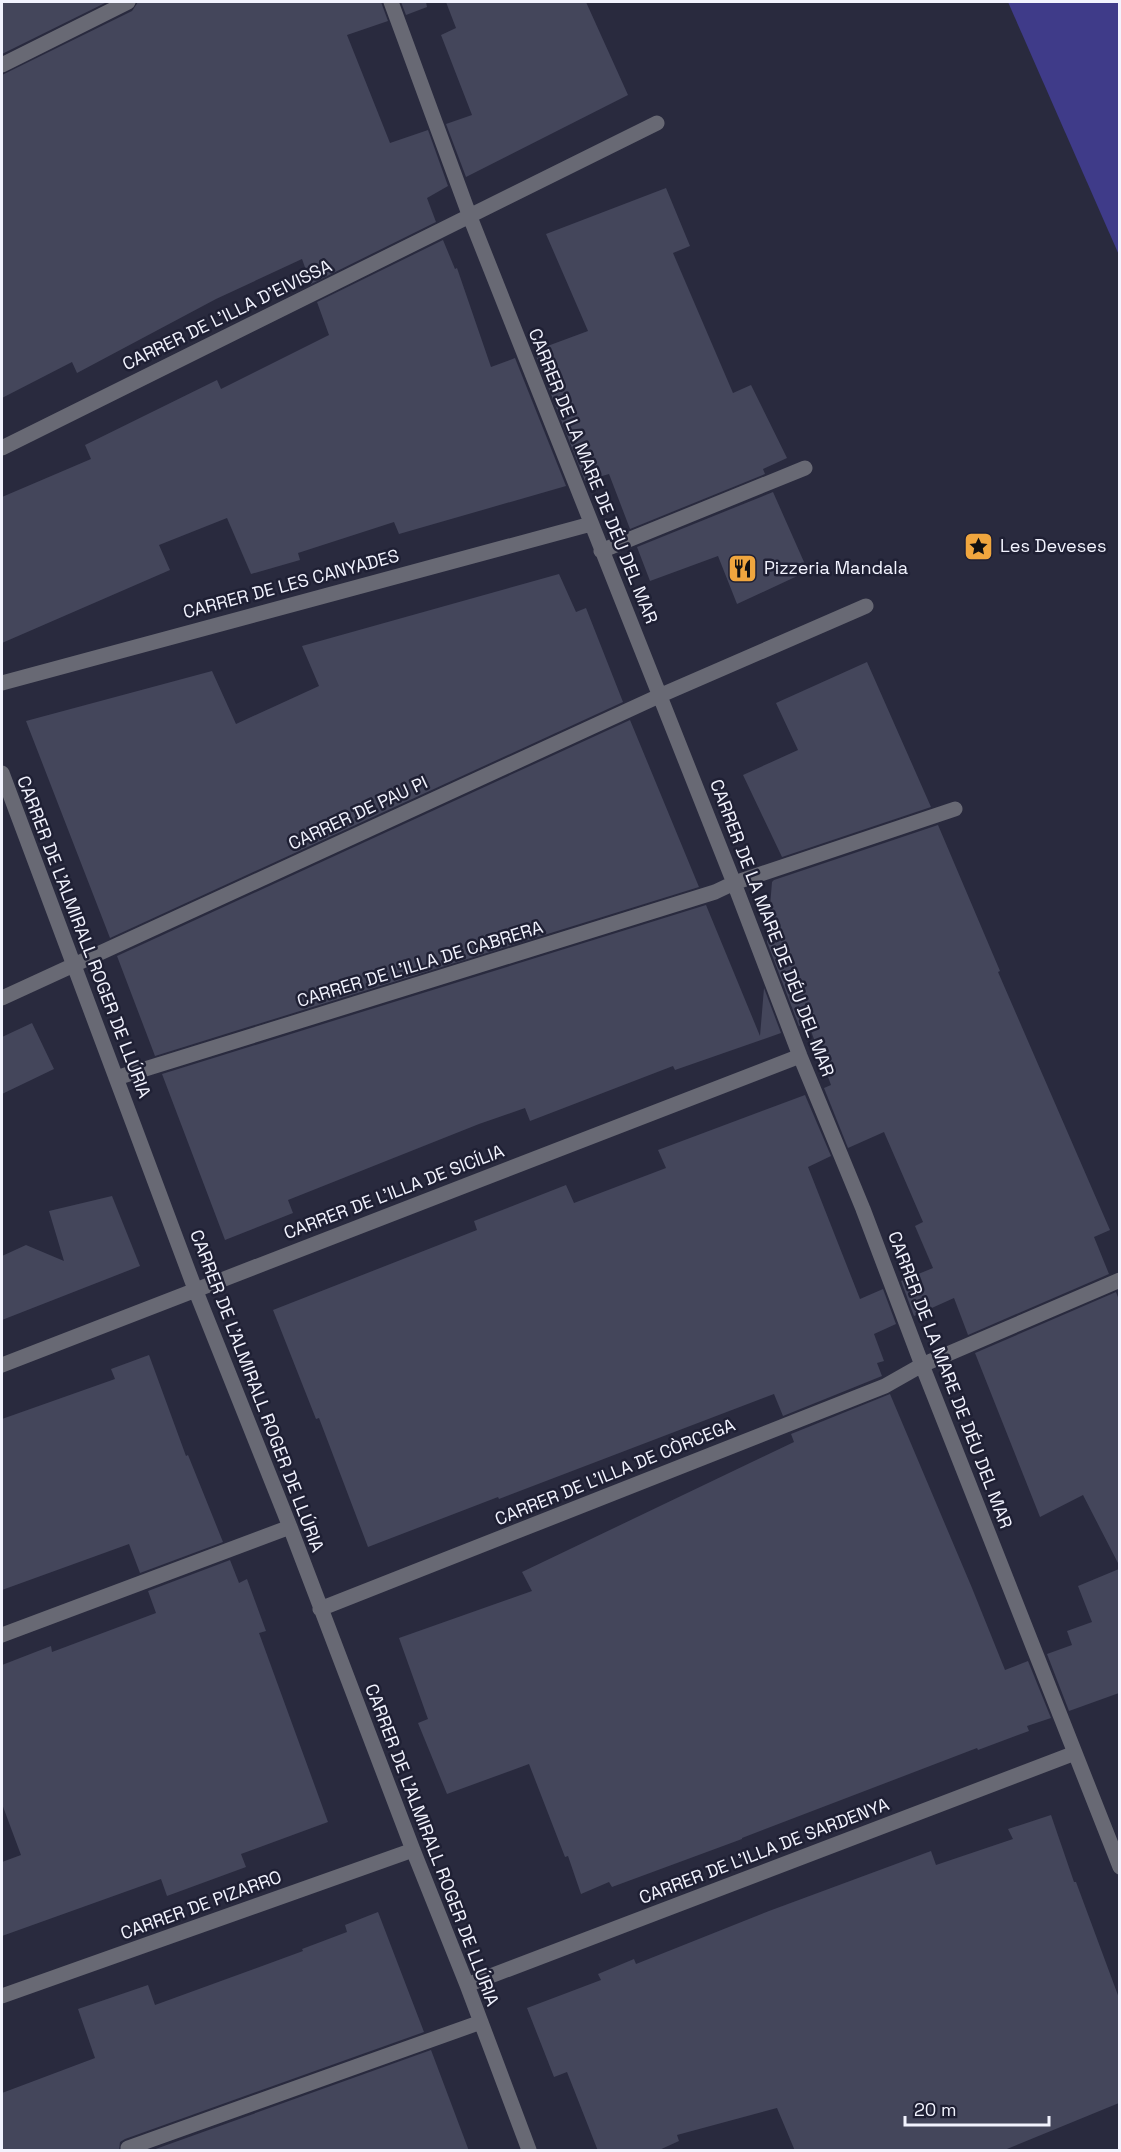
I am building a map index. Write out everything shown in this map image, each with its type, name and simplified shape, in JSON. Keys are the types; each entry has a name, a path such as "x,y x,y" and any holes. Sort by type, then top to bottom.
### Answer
{"street":[{"path":"2,65 128,2"},
{"name":"CARRER DE LA MARE DE DÉU DEL MAR","path":"391,2 470,217 735,883 800,1056 863,1209 1119,1867"},
{"name":"CARRER DE L'ILLA D'EIVISSA","path":"2,448 657,123"},
{"path":"601,551 805,468"},
{"name":"CARRER DE LES CANYADES","path":"2,683 591,524"},
{"name":"CARRER DE PAU PI","path":"2,998 659,696 866,606"},
{"name":"CARRER DE L'ALMIRALL ROGER DE LLÚRIA","path":"2,773 195,1289 290,1527 529,2151"},
{"name":"CARRER DE L'ILLA DE CABRERA","path":"116,1078 715,892 735,883 955,809"},
{"name":"CARRER DE L'ILLA DE SICÍLIA","path":"2,1365 800,1056"},
{"name":"CARRER DE L'ILLA DE CÒRCEGA","path":"320,1609 885,1386 922,1365 1119,1280"},
{"path":"2,1635 290,1527"},
{"name":"CARRER DE L'ILLA DE SARDENYA","path":"467,1985 1075,1753"},
{"name":"CARRER DE PIZARRO","path":"2,1996 413,1850"},
{"name":"CARRER DE L'ALMIRALL ROGER DE LLÚRIA","path":"128,2148 481,2022"}],"shaded area":[{"path":"1008,2 1119,2 1119,255"}],"building":[{"path":"2,2 107,2 2,54"},
{"path":"138,2 381,2 388,21 347,35 390,143 428,130 448,186 427,198 436,222 311,284 302,259 216,299 77,373 72,362 2,398 2,75 132,11"},
{"path":"401,2 426,2 427,7 406,15"},
{"path":"446,2 586,2 628,95 466,177 446,124 472,115 441,35 456,28"},
{"path":"666,188 690,246 673,253 733,393 751,385 787,458 763,469 765,474 630,529 609,474 585,481 534,351 588,331 546,234"},
{"path":"443,240 455,269 457,268 491,367 515,358 566,486 399,534 394,522 298,553 300,560 251,574 227,518 159,545 170,570 2,643 2,497 91,459 85,445 217,380 221,389 329,335 317,302"},
{"path":"773,492 808,571 737,604 718,556 650,581 637,547"},
{"path":"559,574 576,612 586,608 623,702 110,938 26,721 212,671 236,724 319,686 302,646"},
{"path":"867,662 931,807 782,857 743,775 798,750 776,703"},
{"path":"630,720 699,887 155,1056 117,956"},
{"path":"938,825 1000,971 998,972 1110,1230 1094,1237 1109,1274 968,1335 954,1298 914,1316 901,1281 933,1268 915,1226 923,1222 884,1132 848,1148 824,1088 831,1085 808,1023 799,1026 767,942 774,880"},
{"path":"706,905 760,1036 764,988 781,1033 675,1070 673,1066 530,1121 525,1108 479,1124 288,1200 293,1213 225,1240 162,1074"},
{"path":"32,1023 54,1069 2,1094 2,1037"},
{"path":"805,1095 831,1156 808,1167 860,1299 883,1289 896,1324 874,1334 884,1361 877,1363 882,1376 783,1416 774,1394 368,1547 319,1418 316,1419 273,1310 477,1230 474,1221 566,1185 574,1203 666,1168 658,1150"},
{"path":"112,1196 140,1266 2,1320 2,1256 26,1245 64,1261 49,1211"},
{"path":"1116,1292 1119,1300 1119,1565 1083,1495 1040,1517 975,1353"},
{"path":"149,1355 186,1456 188,1455 223,1542 140,1573 129,1544 2,1590 2,1419 115,1379 111,1369"},
{"path":"890,1394 1005,1670 1028,1661 1051,1718 1027,1726 1029,1731 978,1750 977,1748 742,1839 612,1887 609,1882 581,1894 568,1856 565,1857 529,1764 447,1794 418,1723 428,1719 399,1638 532,1591 522,1572 794,1442 791,1434"},
{"path":"230,1560 239,1583 247,1579 266,1631 259,1633 328,1822 241,1854 246,1867 167,1896 161,1879 2,1936 2,1862 21,1855 2,1804 2,1665 51,1646 52,1652 156,1613 148,1591"},
{"path":"1119,1569 1119,1693 1069,1711 1047,1654 1072,1645 1067,1631 1092,1622 1078,1586"},
{"path":"1051,1815 1119,1998 1119,2103 1002,2151 795,2151 777,2108 677,2135 679,2141 657,2151 598,2151 567,2072 554,2077 527,2008 601,1980 598,1974 634,1959 636,1964 769,1911 931,1851 936,1865 1013,1839 1008,1829"},
{"path":"378,1912 424,2032 125,2139 120,2142 119,2151 2,2151 2,2093 95,2058 78,2009 148,1985 155,2005 303,1951 302,1949 347,1932 345,1925"},
{"path":"431,2050 469,2151 150,2151"}],"place":[{"name":"Les Deveses","path":"979,546"},
{"name":"Pizzeria Mandala","path":"743,568"}]}
